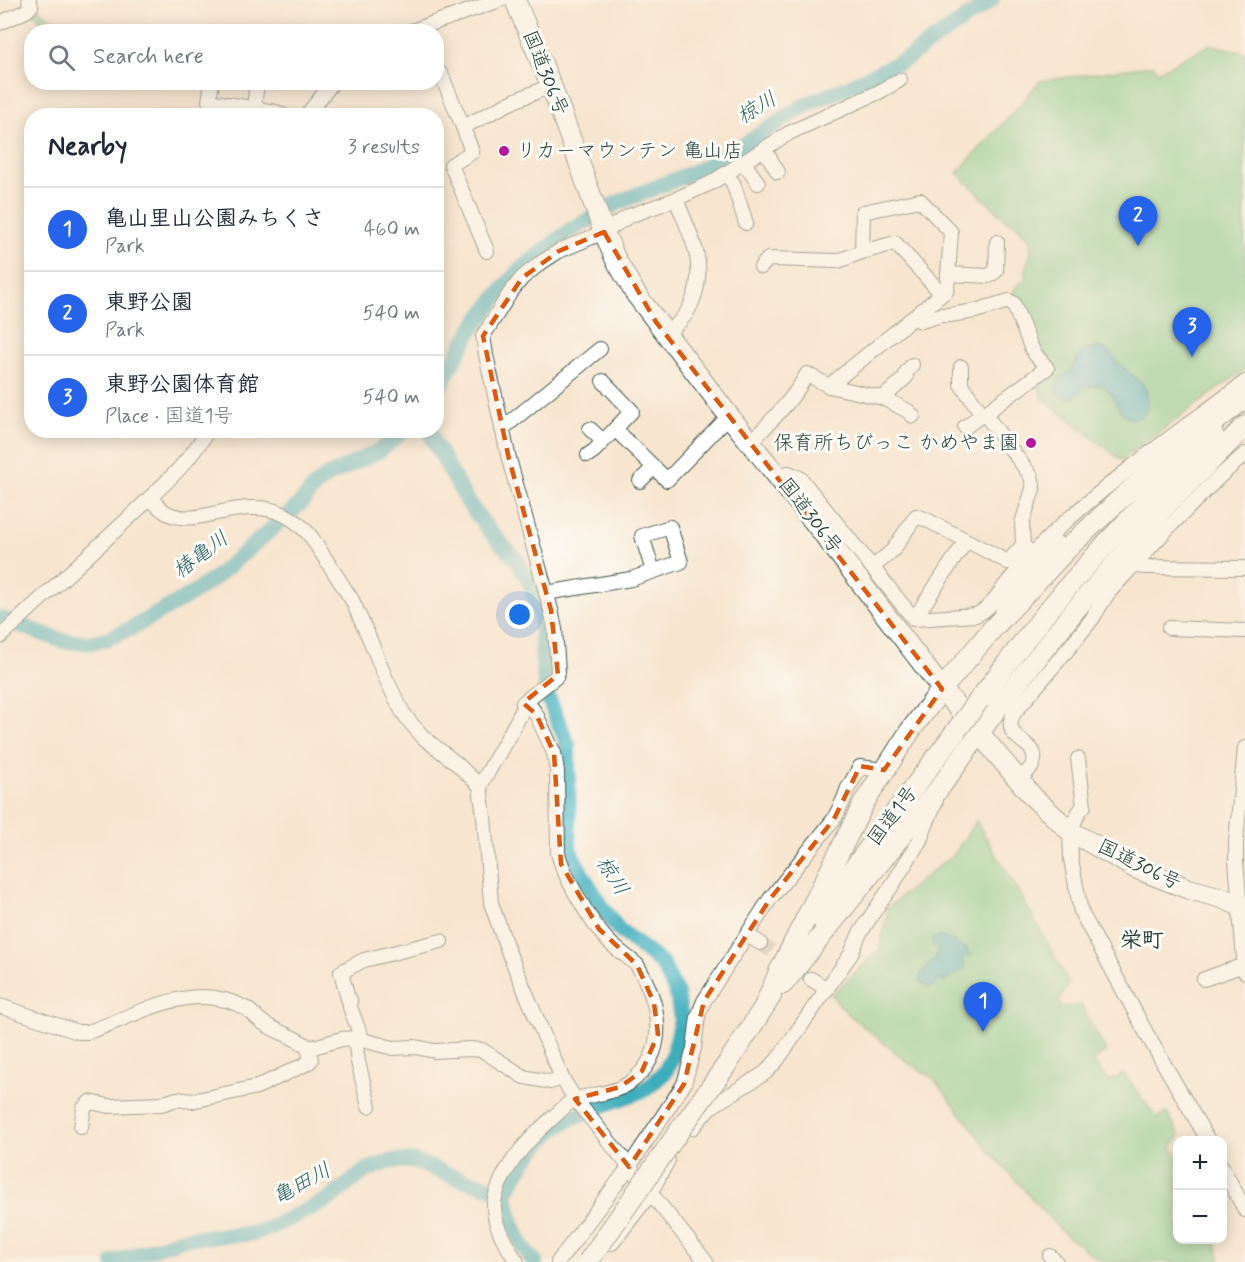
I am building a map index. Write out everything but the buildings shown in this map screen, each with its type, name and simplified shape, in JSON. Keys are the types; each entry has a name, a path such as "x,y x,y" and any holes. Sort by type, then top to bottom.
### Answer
{"highway":[{"name":"国道306号","path":"515,0 552,86 604,232 615,258 635,293 942,688 1018,781 1070,831 1135,868 1242,906"},
{"path":"764,1007 865,801 942,688 994,627 1070,546 1159,465 1245,398"},
{"name":"国道1号","path":"588,1262 728,1063 851,872 979,700 1071,582 1122,526 1162,485 1245,408"},
{"path":"764,1007 941,786 1075,610 1160,512 1245,426"}],"street":[{"path":"0,23 26,11 31,6 28,0"},
{"path":"431,24 500,0"},
{"path":"706,1262 575,1099 562,1078 508,951 491,903 480,786 512,730 526,700 556,677 558,660 555,629 502,429 483,336 522,278 559,251 604,232 629,216 676,199 726,174 799,128 879,92 900,80"},
{"path":"444,81 472,152 451,165 487,251"},
{"path":"463,128 516,100 552,86"},
{"path":"211,90 209,101 254,108 256,90"},
{"path":"312,108 327,90"},
{"path":"764,150 778,172"},
{"path":"744,163 758,183"},
{"path":"726,174 733,183 747,223"},
{"path":"664,333 673,328 687,312 696,292 698,276 696,250 676,199"},
{"path":"829,386 948,290 951,232 920,200 862,212 862,252"},
{"path":"949,274 989,276 996,271 997,242"},
{"path":"760,267 768,259 838,261 895,243 942,294"},
{"path":"913,318 921,321 941,315 975,311 1009,301 1013,303 1031,347 1047,368 965,427"},
{"path":"502,429 600,349"},
{"path":"883,398 906,377 912,365"},
{"path":"914,619 976,615 985,611 1006,585 1028,550 1022,523 1034,484 1031,476 961,384 961,367"},
{"path":"751,442 779,412 807,374 829,386 883,398 913,416"},
{"path":"588,454 632,411 603,381"},
{"path":"872,568 893,550 916,516 1008,562 1064,524 1125,473 1245,382"},
{"path":"615,429 667,480 729,416"},
{"path":"590,429 603,441"},
{"path":"2,636 150,498 183,465 204,438"},
{"path":"1018,781 1032,766 1033,756 1026,743 1012,733 1011,718 1092,619 1108,593 1196,500 1245,454"},
{"path":"640,481 654,467"},
{"path":"777,475 789,472 800,478 914,619"},
{"path":"994,627 1008,600 1028,574 1125,473"},
{"path":"150,498 165,512 183,517 198,517 242,507 262,507 296,521 312,538 352,600 394,698 409,721 424,738 456,763 480,786"},
{"path":"644,520 648,534"},
{"path":"546,593 630,579 681,562 670,527 642,536 653,571"},
{"path":"914,619 966,541"},
{"path":"1133,565 1245,568"},
{"path":"1169,628 1245,631"},
{"path":"517,1262 498,1232 493,1202 512,1161 542,1127 575,1099 628,1084 650,1060 656,1047 658,1034 654,1003 637,965 609,942 598,929 561,864 558,853 557,771 554,753 536,714 526,700"},
{"path":"1245,748 1241,839 1236,861 1242,906 1245,972"},
{"path":"1078,759 1084,806 1070,831 1071,859 1081,912 1149,1038 1206,1136"},
{"path":"558,1262 629,1167 684,1084 694,1048 698,1016 704,1001 770,898 834,819 860,767 884,770"},
{"path":"599,1262 650,1194 668,1160 698,1120 709,1108 765,1073 784,1051 851,954 871,916 920,840 941,786"},
{"path":"747,935 760,943"},
{"path":"369,1106 358,1062 358,1039 350,1000 341,972 364,960 441,941"},
{"path":"1204,979 1244,965"},
{"path":"811,979 827,989"},
{"path":"0,1006 78,1032 88,1032 164,1002 206,997 227,1001 247,1010 264,1024 310,1047 342,1039 358,1039 393,1048 415,1047 435,1051 482,1050 524,1077 550,1082 562,1078"},
{"path":"81,1127 84,1108 90,1102 109,1106 161,1104 177,1099 192,1101 257,1087 308,1063 311,1060 310,1047"},
{"path":"1227,1176 1245,1210"}],"highlighted area":[{"path":"604,232 656,322 942,689 884,770 860,766 834,819 770,899 704,1001 684,1084 629,1167 575,1099 620,1087 642,1071 658,1034 654,1003 637,965 599,929 561,864 554,753 536,714 523,703 558,675 551,610 509,459 483,336 522,278 559,251"}],"green space":[{"path":"37,7 51,19 85,22 83,24 44,24 32,13 38,9"},
{"path":"1211,44 1245,53 1245,369 1121,460 1041,397 1039,381 1042,366 1013,295 1016,287 1026,279 1025,269 1031,253 1030,240 957,173 1040,81 1154,65 1157,72"},
{"path":"976,821 1027,906 1069,983 1059,1001 1062,1007 1081,1005 1106,1051 1093,1062 1109,1081 1124,1074 1157,1118 1167,1113 1180,1135 1173,1136 1172,1147 1173,1244 1216,1244 1221,1262 1102,1262 1062,1232 992,1154 933,1078 907,1062 848,1014 831,995 880,949 888,907 955,853"}],"water":[{"path":"1094,347 1107,350 1143,385 1148,403 1143,415 1131,418 1125,416 1103,386 1090,386 1072,398 1062,396 1056,391 1058,381 1070,371 1080,354"},
{"path":"943,937 964,948 967,947 967,951 972,955 970,957 966,955 963,958 965,968 929,988 921,982 920,976 937,954 938,949 932,944 932,938"}],"waterway":[{"name":"椋川","path":"444,379 471,330 518,271 569,231 617,203 699,170 739,148 805,105 906,59 992,0"},
{"name":"椿亀川","path":"0,618 63,641 89,643 130,629 215,578 299,505 326,477 382,449 395,438"},
{"name":"椋川","path":"433,438 468,503 493,535 517,560 530,582 541,619 547,695 568,745 569,850 604,910 618,929 662,964 677,994 681,1019 673,1055 665,1072 646,1089 595,1108 554,1129 524,1162 506,1192 514,1230 528,1255 535,1262"},
{"name":"亀田川","path":"114,1262 182,1239 251,1234 269,1228 328,1200 365,1171 391,1161 414,1161 454,1177 506,1192"}],"tunnel":[{"path":"760,943 811,979"}],"place":[{"name":"リカーマウンテン 亀山店","path":"504,151"},
{"name":"東野公園","path":"1138,246"},
{"name":"東野公園体育館","path":"1192,357"},
{"name":"保育所ちびっこ かめやま園","path":"1031,443"},
{"name":"亀山里山公園みちくさ","path":"983,1032"}],"district":[{"name":"栄町","path":"1142,941"}]}
